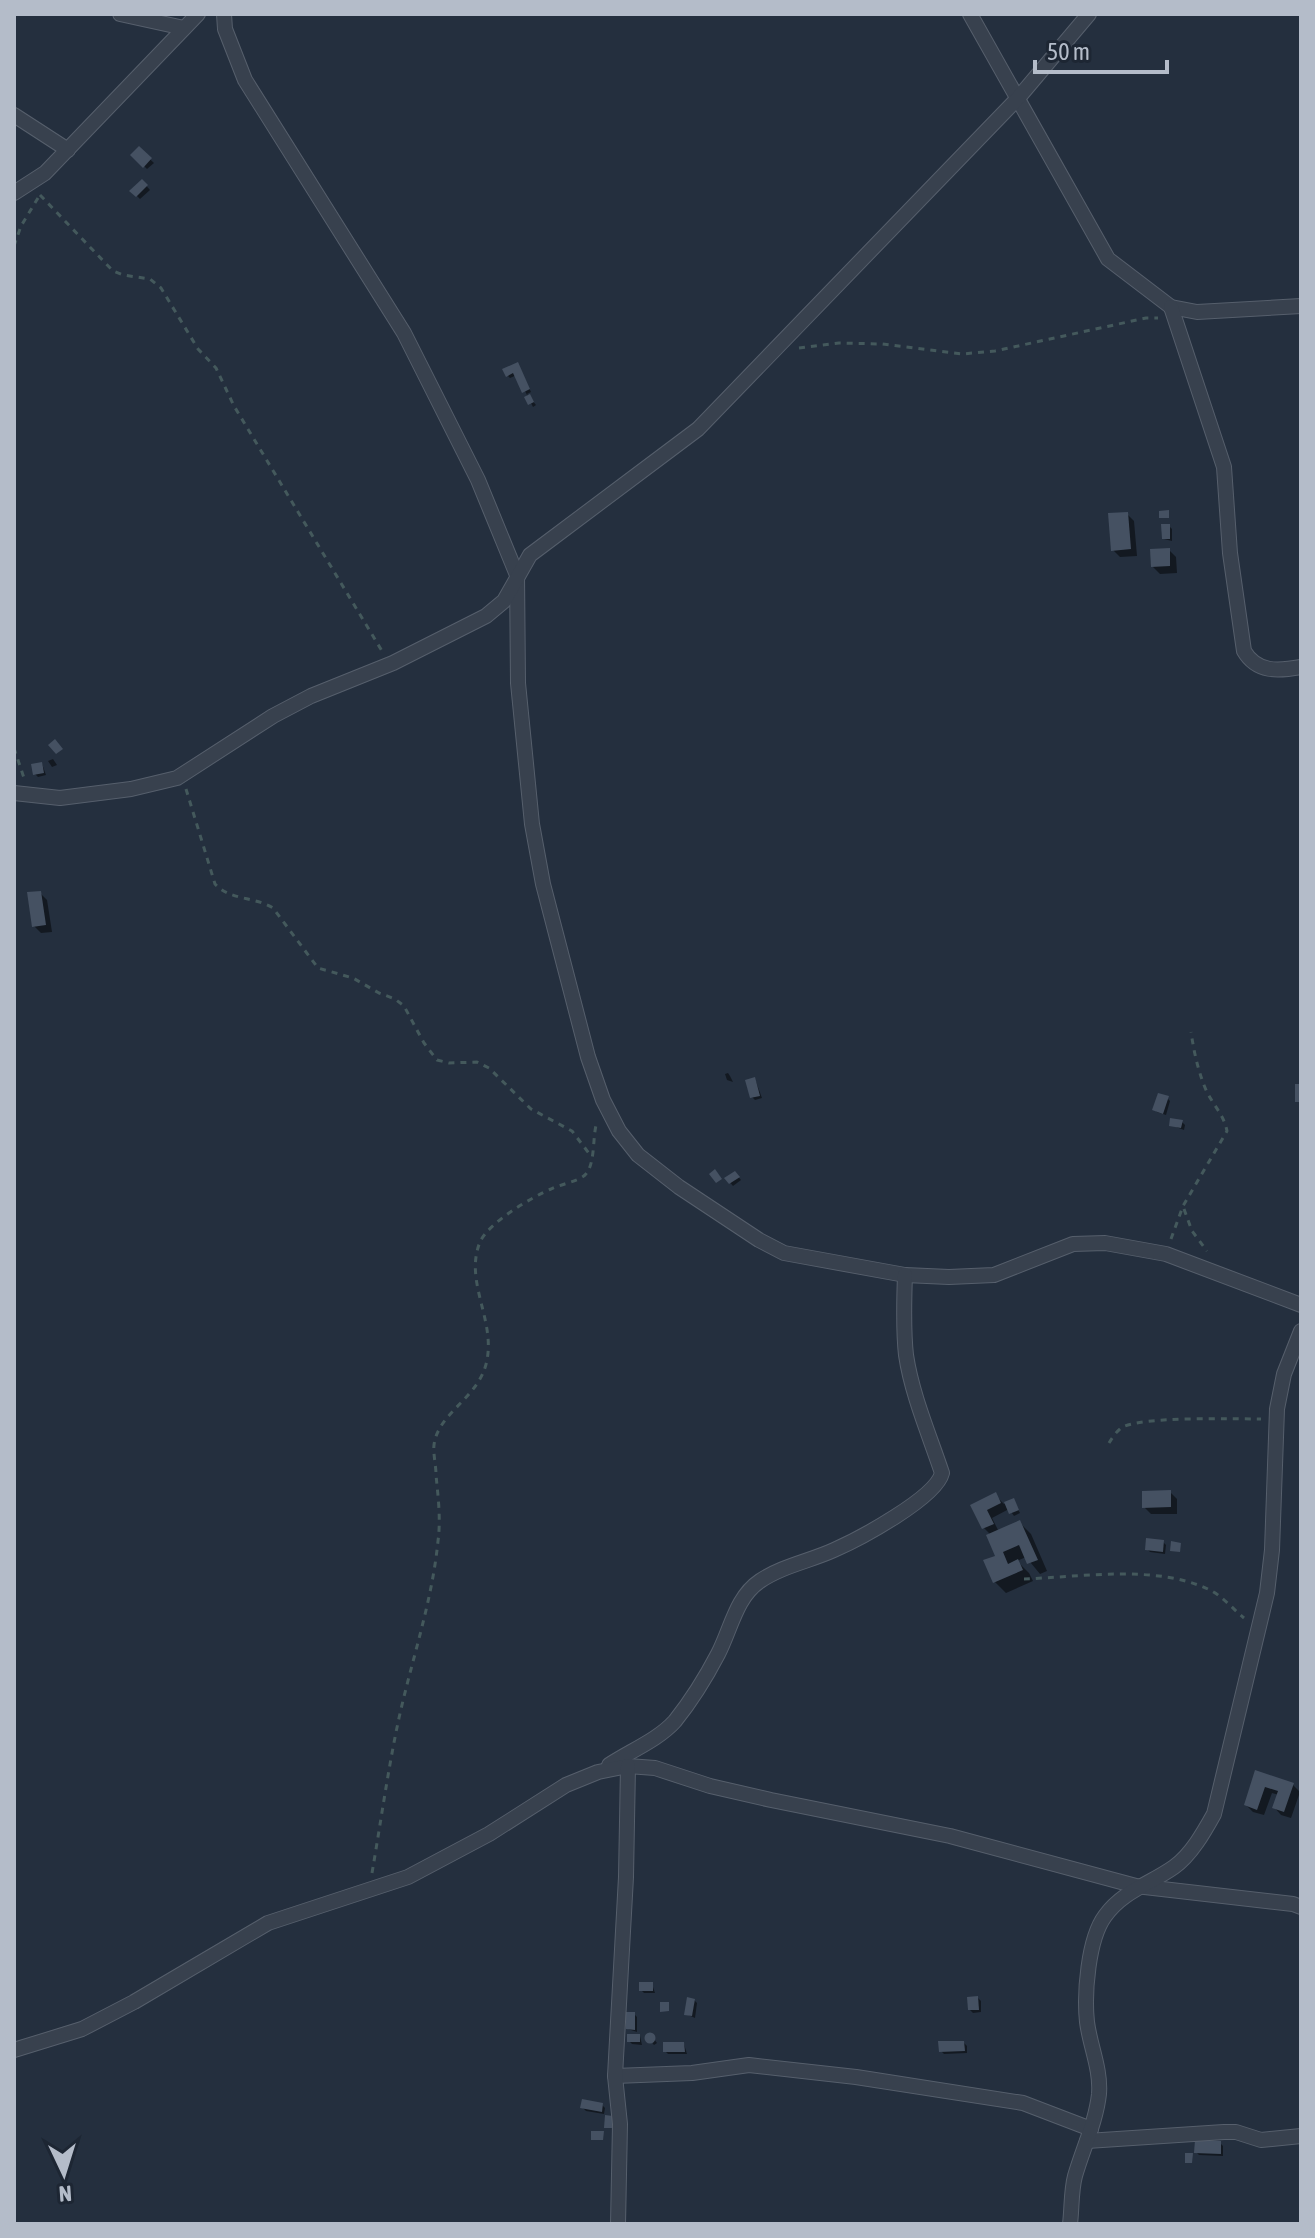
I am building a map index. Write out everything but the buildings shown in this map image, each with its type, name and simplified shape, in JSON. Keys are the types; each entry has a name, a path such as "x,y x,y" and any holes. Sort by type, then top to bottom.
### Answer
{"street":[{"path":"120,14 184,28"},
{"path":"14,193 45,173 198,14"},
{"path":"224,14 225,29 245,80 404,333 478,480 517,575 518,683 532,824 543,884 584,1044 603,1100 619,1131 638,1155 679,1187 784,1253 905,1275 949,1277 994,1275 1073,1244 1092,1242 1166,1254 1301,1305"},
{"path":"970,14 1108,259 1172,312 1224,467 1230,553 1244,651 1251,662 1264,669 1301,667"},
{"path":"18,794 60,798 159,784 181,776 273,716 311,696 393,663 486,616 504,601 530,555 698,429 818,301 1019,97 1089,14"},
{"path":"14,115 68,150"},
{"path":"1172,312 1301,306"},
{"path":"14,2050 101,2020 268,1923 408,1877 437,1863 566,1785 598,1772 658,1736 672,1723 717,1656 741,1600 750,1588 773,1573 835,1550 893,1518 933,1490 940,1481 942,1473 906,1356 903,1312 905,1275"},
{"path":"1070,2224 1074,2178 1089,2135 1099,2084 1087,2023 1090,1959 1096,1932 1104,1916 1136,1886 1158,1877 1177,1864 1214,1814 1267,1593 1272,1550 1277,1419 1284,1374 1301,1331"},
{"path":"598,1772 628,1766 655,1768 710,1786 950,1836 1136,1886 1301,1907"},
{"path":"618,2224 620,2124 615,2076 626,1877 628,1766"},
{"path":"615,2076 692,2073 749,2065 972,2093 1023,2103 1089,2135 1236,2132 1261,2140 1301,2136"}],"path":[{"path":"14,246 21,226 40,195 113,271 150,279 161,288 198,349 216,368 234,406 376,643 393,663"},
{"path":"773,351 839,343 882,344 962,354 995,351 1172,312"},
{"path":"14,748 23,771 24,785 18,794"},
{"path":"181,776 215,884 221,890 266,903 273,908 318,968 353,978 395,999 404,1006 437,1060 477,1062 489,1068 531,1109 572,1131 591,1156"},
{"path":"1166,1254 1183,1206 1227,1131 1222,1114 1207,1092 1196,1064 1191,1032"},
{"path":"370,1888 400,1715 422,1631 438,1540 434,1445 440,1425 472,1394 486,1369 490,1347 474,1272 475,1257 488,1227 548,1190 584,1175 603,1100"},
{"path":"1183,1206 1192,1231 1209,1254"},
{"path":"1109,1443 1117,1431 1130,1425 1169,1420 1277,1419"},
{"path":"1024,1579 1141,1575 1189,1581 1214,1592 1258,1630"}]}
